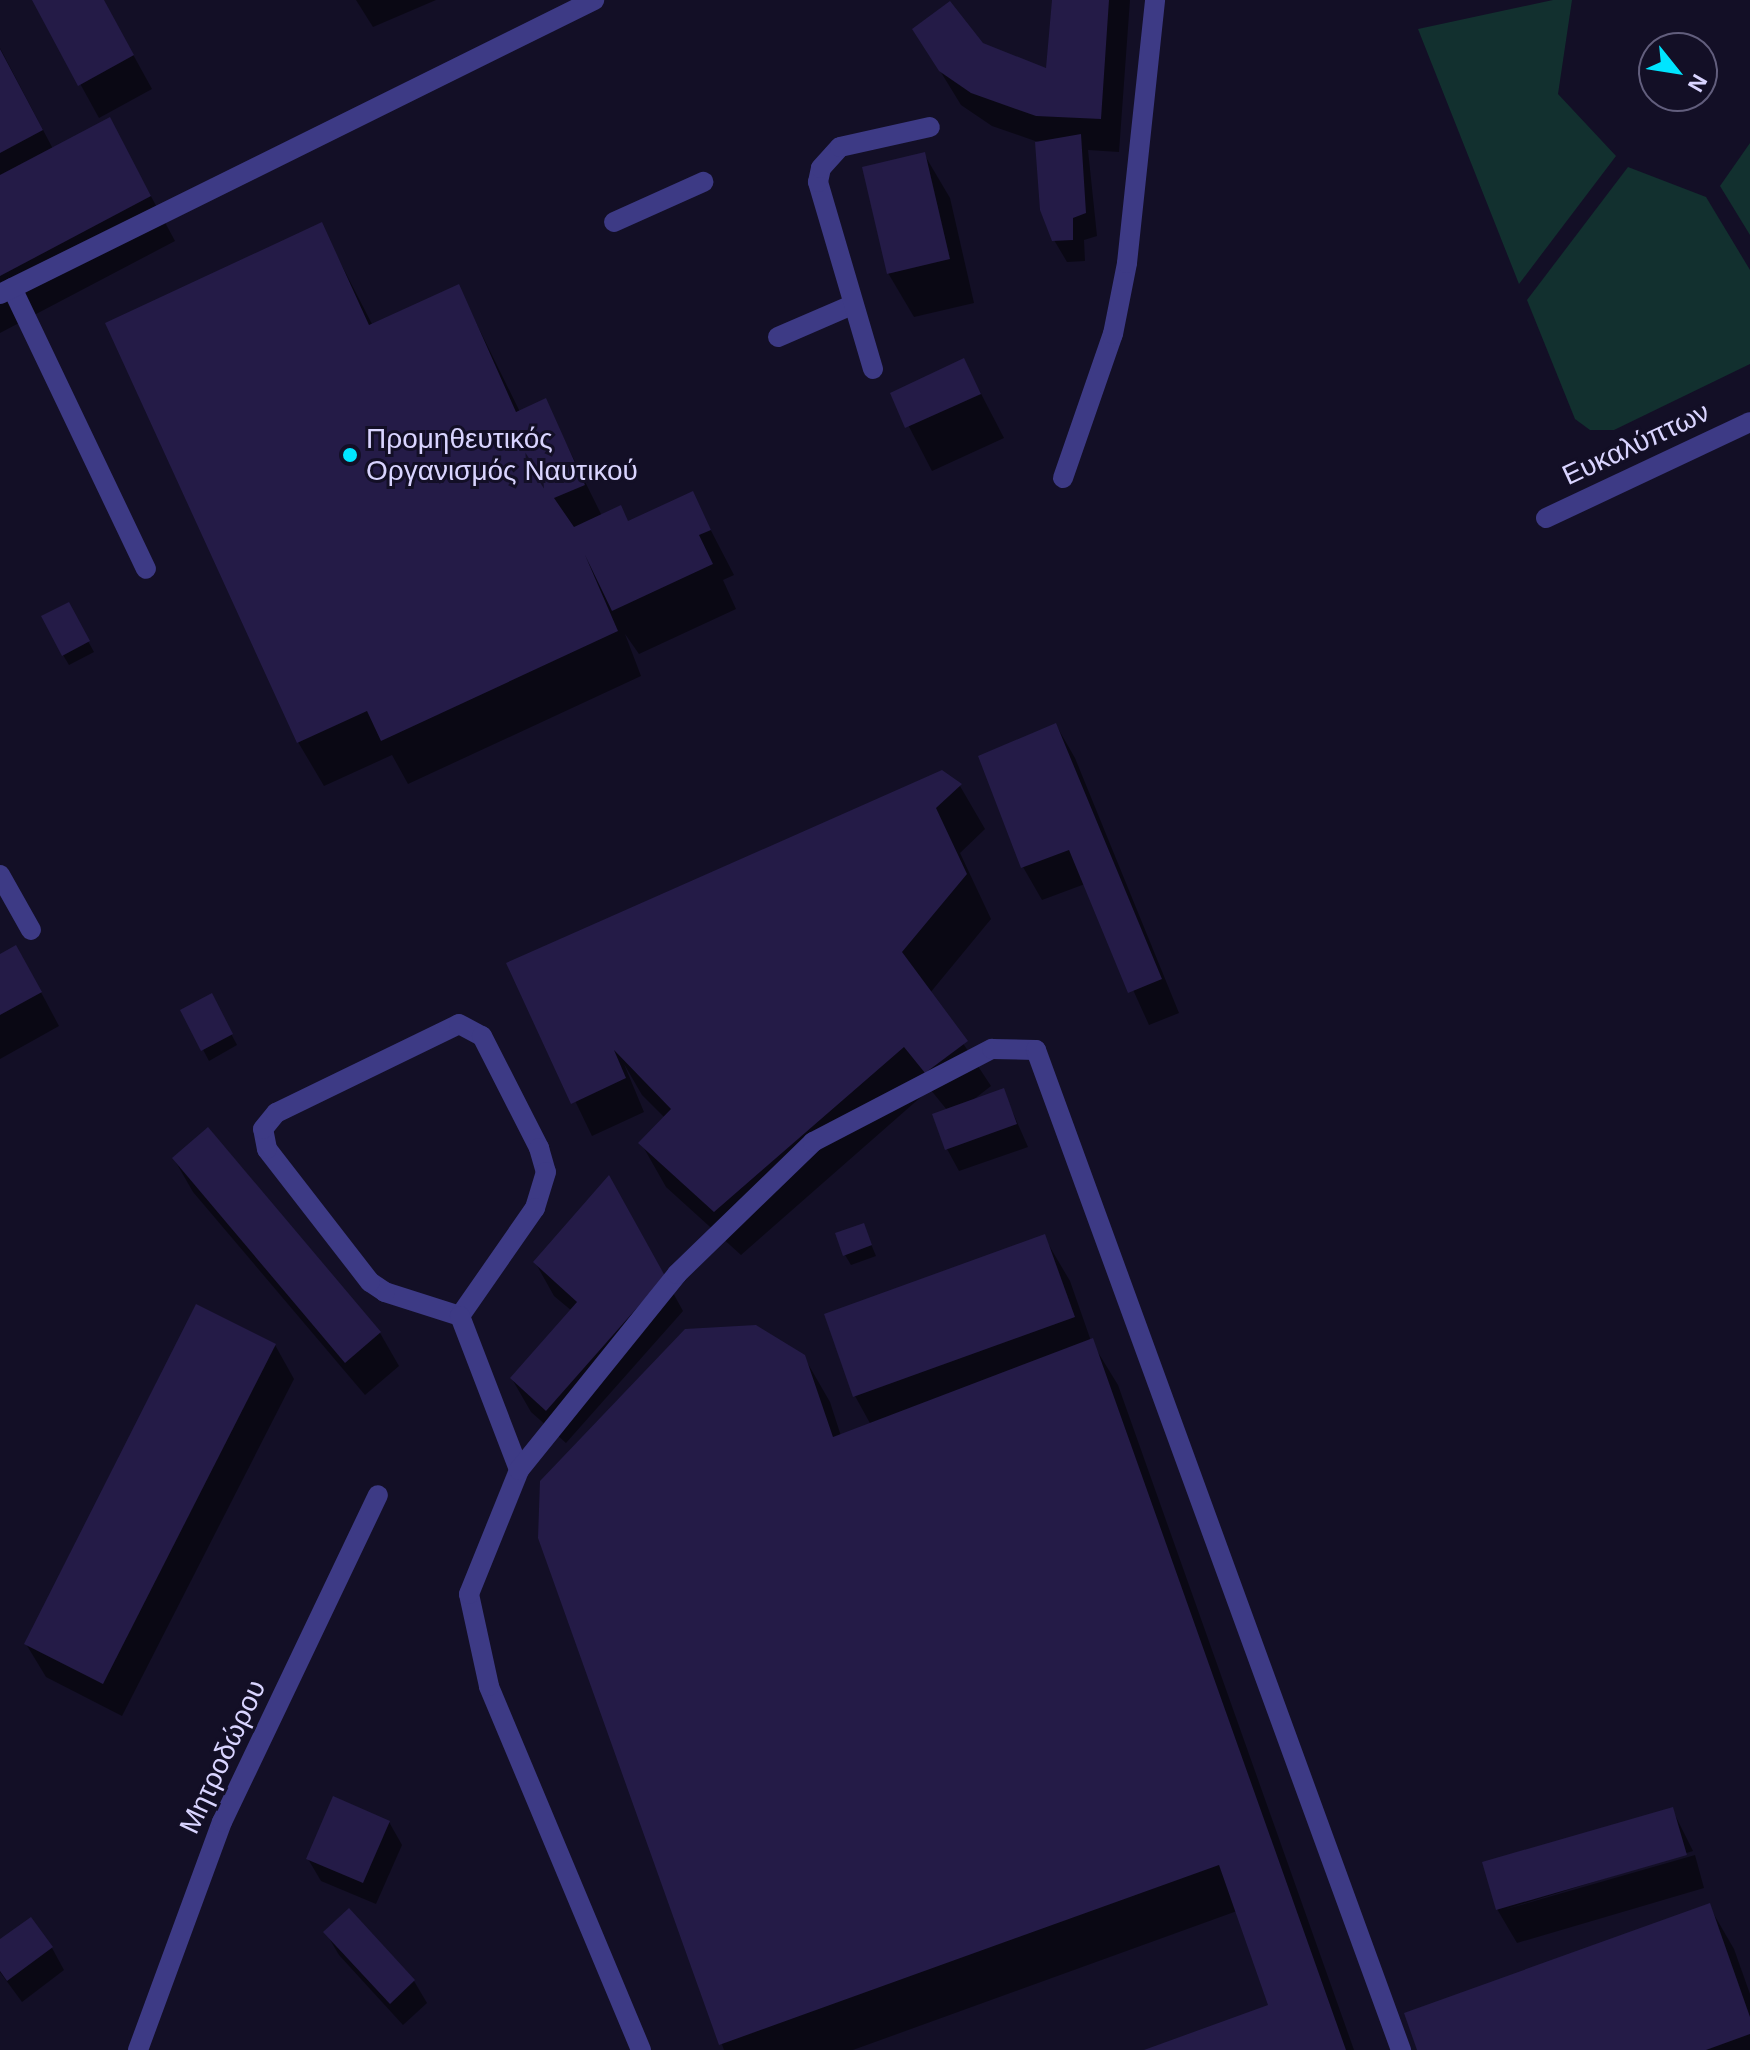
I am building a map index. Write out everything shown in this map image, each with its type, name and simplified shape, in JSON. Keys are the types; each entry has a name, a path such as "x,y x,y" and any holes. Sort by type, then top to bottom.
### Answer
{"street":[{"path":"146,569 6,291 594,0"},
{"path":"1063,478 1113,334 1124,277 1155,0"},
{"path":"873,369 819,196 821,168 840,147 853,141 930,127"},
{"path":"614,222 703,182"},
{"path":"778,337 852,305"},
{"name":"Ευκαλύπτων","path":"1546,518 1750,422"},
{"path":"0,875 31,930"},
{"path":"459,1024 482,1036 539,1148 546,1172 535,1208 460,1316 385,1292 370,1282 267,1149 263,1129 276,1113 459,1024"},
{"path":"641,2050 489,1686 469,1594 519,1470 677,1274 813,1142 992,1049 1036,1050 1401,2050"},
{"path":"460,1316 519,1470"},
{"name":"Μητροδώρου","path":"138,2050 222,1822 378,1495"}],"green space":[{"path":"1553,0 1572,0 1558,94 1616,156 1519,284 1418,29"},
{"path":"1750,143 1750,235 1720,186"},
{"path":"1628,167 1706,197 1750,270 1750,364 1614,430 1590,430 1575,419 1527,300"}],"building":[{"path":"32,0 104,0 134,55 78,86"},
{"path":"1052,0 1109,0 1101,119 1036,116 971,93 939,71 912,29 950,1 983,43 1046,68"},
{"path":"0,49 43,130 0,153"},
{"path":"110,117 151,196 0,276 0,175"},
{"path":"1081,134 1086,213 1073,218 1073,240 1052,241 1040,210 1035,142"},
{"path":"925,152 950,259 887,274 862,167"},
{"name":"Προμηθευτικός Οργανισμός Ναυτικού","path":"322,222 369,325 459,284 516,412 546,398 585,485 554,498 574,527 621,505 628,521 693,491 711,530 699,535 713,564 612,611 585,555 618,631 381,741 367,711 297,743 105,323"},
{"path":"964,358 981,394 905,428 890,393"},
{"path":"69,602 90,641 62,656 41,616"},
{"path":"1056,723 1162,979 1128,993 1069,850 1021,868 978,756"},
{"path":"942,770 962,784 936,808 967,874 902,952 968,1041 925,1073 904,1047 714,1212 638,1143 671,1109 614,1050 626,1078 571,1104 506,963"},
{"path":"16,945 42,992 0,1015 0,954"},
{"path":"212,993 233,1034 201,1051 180,1010"},
{"path":"1004,1088 1017,1124 945,1150 932,1114"},
{"path":"208,1127 381,1332 345,1363 172,1158"},
{"path":"609,1175 665,1276 546,1411 510,1378 577,1302 533,1262"},
{"path":"864,1223 872,1245 843,1256 835,1233"},
{"path":"1045,1234 1075,1317 853,1397 824,1314"},
{"path":"196,1304 276,1344 103,1684 24,1644"},
{"path":"756,1325 805,1355 833,1437 1093,1338 1346,2050 1144,2050 1268,2005 1219,1865 719,2045 538,1538 540,1481 685,1329"},
{"path":"333,1796 390,1821 363,1883 306,1859"},
{"path":"1673,1807 1687,1855 1496,1910 1482,1862"},
{"path":"1710,1903 1750,2017 1750,2034 1706,2050 1417,2050 1404,2013"},
{"path":"349,1908 415,1980 390,2004 323,1932"},
{"path":"31,1917 53,1947 7,1981 0,1971 0,1939"}],"place":[{"name":"Προμηθευτικός Οργανισμός Ναυτικού","path":"350,455"}]}
